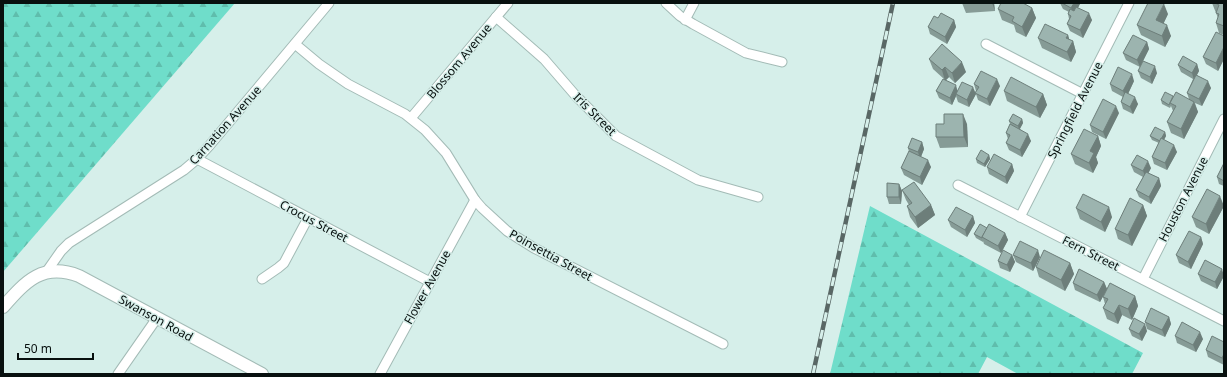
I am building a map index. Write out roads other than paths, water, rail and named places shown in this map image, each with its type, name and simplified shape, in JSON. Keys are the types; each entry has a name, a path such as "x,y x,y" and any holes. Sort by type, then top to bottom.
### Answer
{"street":[{"name":"Carnation Avenue","path":"48,271 61,251 69,243 184,170 197,159 329,3"},
{"name":"Blossom Avenue","path":"410,118 508,3"},
{"path":"666,3 685,20 746,53 782,62"},
{"path":"685,20 694,3"},
{"name":"Springfield Avenue","path":"1020,217 1129,3"},
{"name":"Iris Street","path":"496,17 544,59 576,96 616,136 698,180 758,198"},
{"name":"Poinsettia Street","path":"295,44 319,64 348,84 400,111 434,138 446,153 475,200 499,224 523,241 723,344"},
{"path":"986,44 1083,94"},
{"name":"Houston Avenue","path":"1143,279 1224,119"},
{"name":"Crocus Street","path":"197,159 430,282"},
{"name":"Fern Street","path":"958,184 1224,321"},
{"name":"Flower Avenue","path":"380,374 475,200"},
{"path":"262,279 284,263 308,218"},
{"path":"3,307 23,285 48,271"},
{"name":"Swanson Road","path":"48,271 64,271 79,276 262,374"},
{"path":"118,374 157,318"}],"railway":[{"path":"813,374 893,3"}]}
